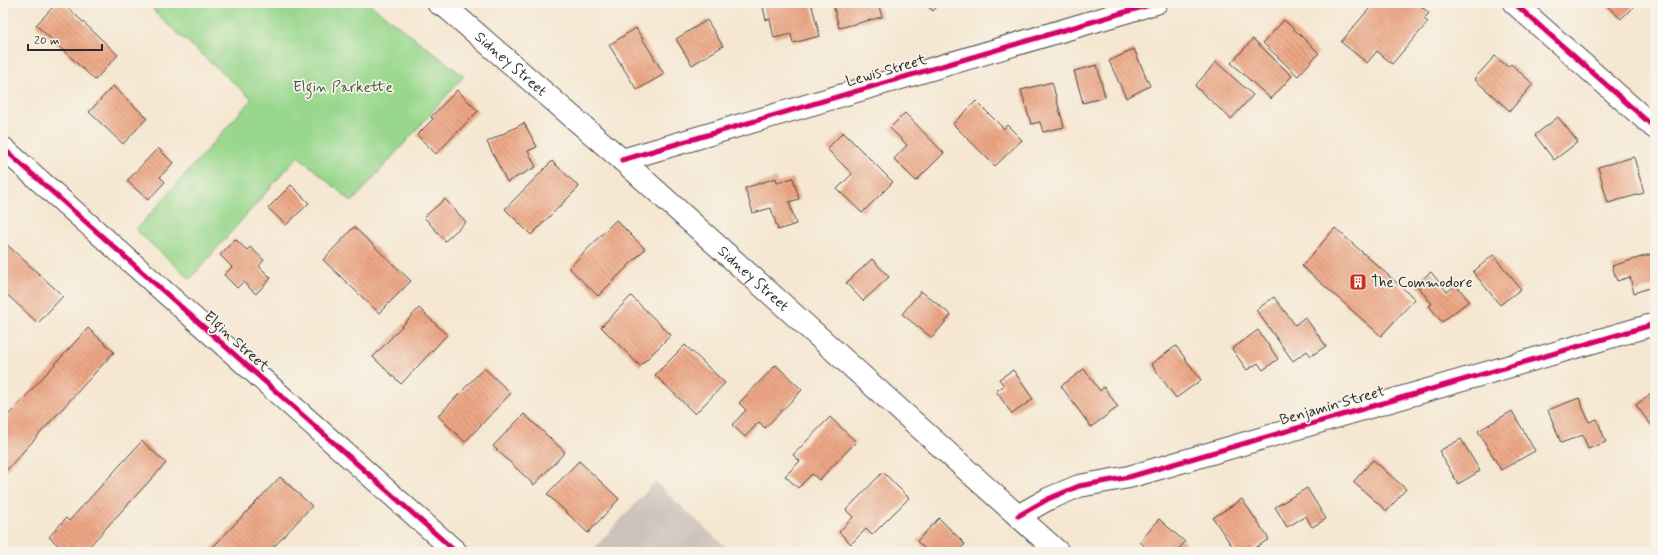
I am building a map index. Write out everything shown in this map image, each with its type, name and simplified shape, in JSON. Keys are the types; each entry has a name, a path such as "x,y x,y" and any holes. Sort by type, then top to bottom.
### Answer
{"street":[{"name":"Lewis Street","path":"622,160 1156,3"},
{"path":"1514,3 1655,128"},
{"name":"Sidney Street","path":"443,5 622,160 1058,552"},
{"name":"Elgin Street","path":"3,148 456,552"},
{"name":"Benjamin Street","path":"1018,516 1048,498 1079,486 1129,477 1655,324"}],"shaded area":[{"path":"655,482 731,552 591,552"}],"green space":[{"name":"Elgin Parkette","path":"150,3 368,3 464,76 352,202 298,156 190,279 136,230 252,99 156,14"}],"building":[{"path":"57,3 63,3 118,55 95,80 36,25"},
{"path":"762,3 811,3 820,36 793,43 791,34 774,38 770,19 766,20"},
{"path":"833,3 878,3 882,17 839,28"},
{"path":"925,3 941,3 933,11"},
{"path":"1374,3 1417,3 1429,13 1424,19 1428,22 1392,64 1377,51 1367,63 1341,42"},
{"path":"1608,3 1637,3 1621,19 1606,5"},
{"path":"707,20 723,46 692,65 676,39"},
{"path":"1284,20 1319,53 1298,76 1263,43"},
{"path":"636,28 664,74 637,90 609,45"},
{"path":"1253,39 1292,76 1271,99 1231,63"},
{"path":"1134,49 1150,86 1126,98 1109,61"},
{"path":"1495,56 1508,67 1511,64 1533,84 1510,111 1474,79"},
{"path":"1216,62 1253,95 1231,119 1195,86"},
{"path":"1097,65 1105,97 1083,103 1074,71"},
{"path":"1052,82 1064,127 1043,132 1040,122 1031,124 1021,90"},
{"path":"113,86 147,118 123,144 89,112"},
{"path":"457,90 478,111 436,154 417,135 433,119 431,117"},
{"path":"976,101 1004,129 1007,125 1022,140 995,166 953,124"},
{"path":"905,113 944,153 916,181 894,159 907,145 890,128"},
{"path":"1558,117 1578,142 1554,160 1535,135"},
{"path":"524,123 537,147 528,151 536,167 507,182 487,142"},
{"path":"843,132 893,182 862,213 837,189 852,174 827,149"},
{"path":"158,148 173,163 160,177 165,182 148,200 127,181"},
{"path":"1634,157 1644,193 1608,203 1598,167"},
{"path":"552,161 579,187 531,235 505,209"},
{"path":"776,178 777,183 793,178 799,199 789,202 796,224 778,230 771,208 753,213 745,188"},
{"path":"291,185 309,203 286,225 268,208"},
{"path":"445,199 466,222 445,241 424,217"},
{"path":"616,220 645,249 598,296 569,268"},
{"path":"354,227 411,281 379,313 323,260"},
{"name":"The Commodore","path":"1335,228 1415,299 1381,336 1302,266"},
{"path":"235,239 247,250 250,247 264,260 259,266 271,278 256,294 243,282 237,288 224,275 232,267 220,255"},
{"path":"3,241 63,296 38,323 3,291"},
{"path":"1655,253 1655,286 1634,293 1630,277 1617,281 1612,266"},
{"path":"1493,255 1521,289 1500,305 1473,272"},
{"path":"872,259 889,277 863,301 846,283"},
{"path":"1431,272 1447,292 1456,285 1469,301 1442,322 1429,306 1432,304 1416,284"},
{"path":"921,291 951,315 932,338 902,314"},
{"path":"631,296 671,335 640,366 601,327"},
{"path":"1274,297 1295,325 1305,317 1326,346 1311,356 1307,351 1293,361 1256,310"},
{"path":"419,308 447,335 401,384 373,357"},
{"path":"88,328 114,352 3,474 3,421"},
{"path":"1258,330 1278,359 1263,370 1258,363 1247,370 1232,349"},
{"path":"685,345 725,383 695,414 655,375"},
{"path":"1176,346 1201,380 1176,398 1151,364"},
{"path":"776,365 802,390 765,428 759,422 745,437 732,425 746,410 739,403"},
{"path":"484,368 511,393 465,442 438,416"},
{"path":"1084,369 1100,391 1104,387 1118,407 1091,427 1061,386"},
{"path":"1013,370 1033,399 1012,414 996,391 1004,386 999,379"},
{"path":"1655,390 1655,430 1636,405"},
{"path":"1579,398 1589,422 1597,419 1606,442 1588,449 1583,435 1561,443 1548,410"},
{"path":"1512,411 1535,451 1501,470 1478,431"},
{"path":"524,414 565,452 534,485 493,446"},
{"path":"830,417 856,442 819,480 812,474 798,488 785,476 800,461 793,455"},
{"path":"1461,439 1480,471 1458,484 1439,451"},
{"path":"142,441 166,463 84,552 66,552 49,537 66,518 69,521"},
{"path":"1373,460 1406,489 1387,511 1353,482"},
{"path":"579,461 619,499 588,533 547,494"},
{"path":"883,472 909,498 872,535 866,529 851,544 839,532 853,517 846,510"},
{"path":"280,477 312,506 269,552 214,552 211,549"},
{"path":"1307,488 1326,519 1312,527 1306,516 1287,527 1275,507"},
{"path":"1242,499 1269,539 1249,552 1236,552 1213,518"},
{"path":"939,518 965,544 958,552 922,552 925,549 917,541"},
{"path":"1159,519 1185,542 1176,552 1151,552 1140,542"}],"cycle path":[{"path":"622,160 1156,3"},
{"path":"1514,3 1655,128"},
{"path":"3,148 456,552"},
{"path":"1018,516 1048,499 1079,486 1129,477 1655,324"}],"place":[{"name":"The Commodore","path":"1358,282"}]}
